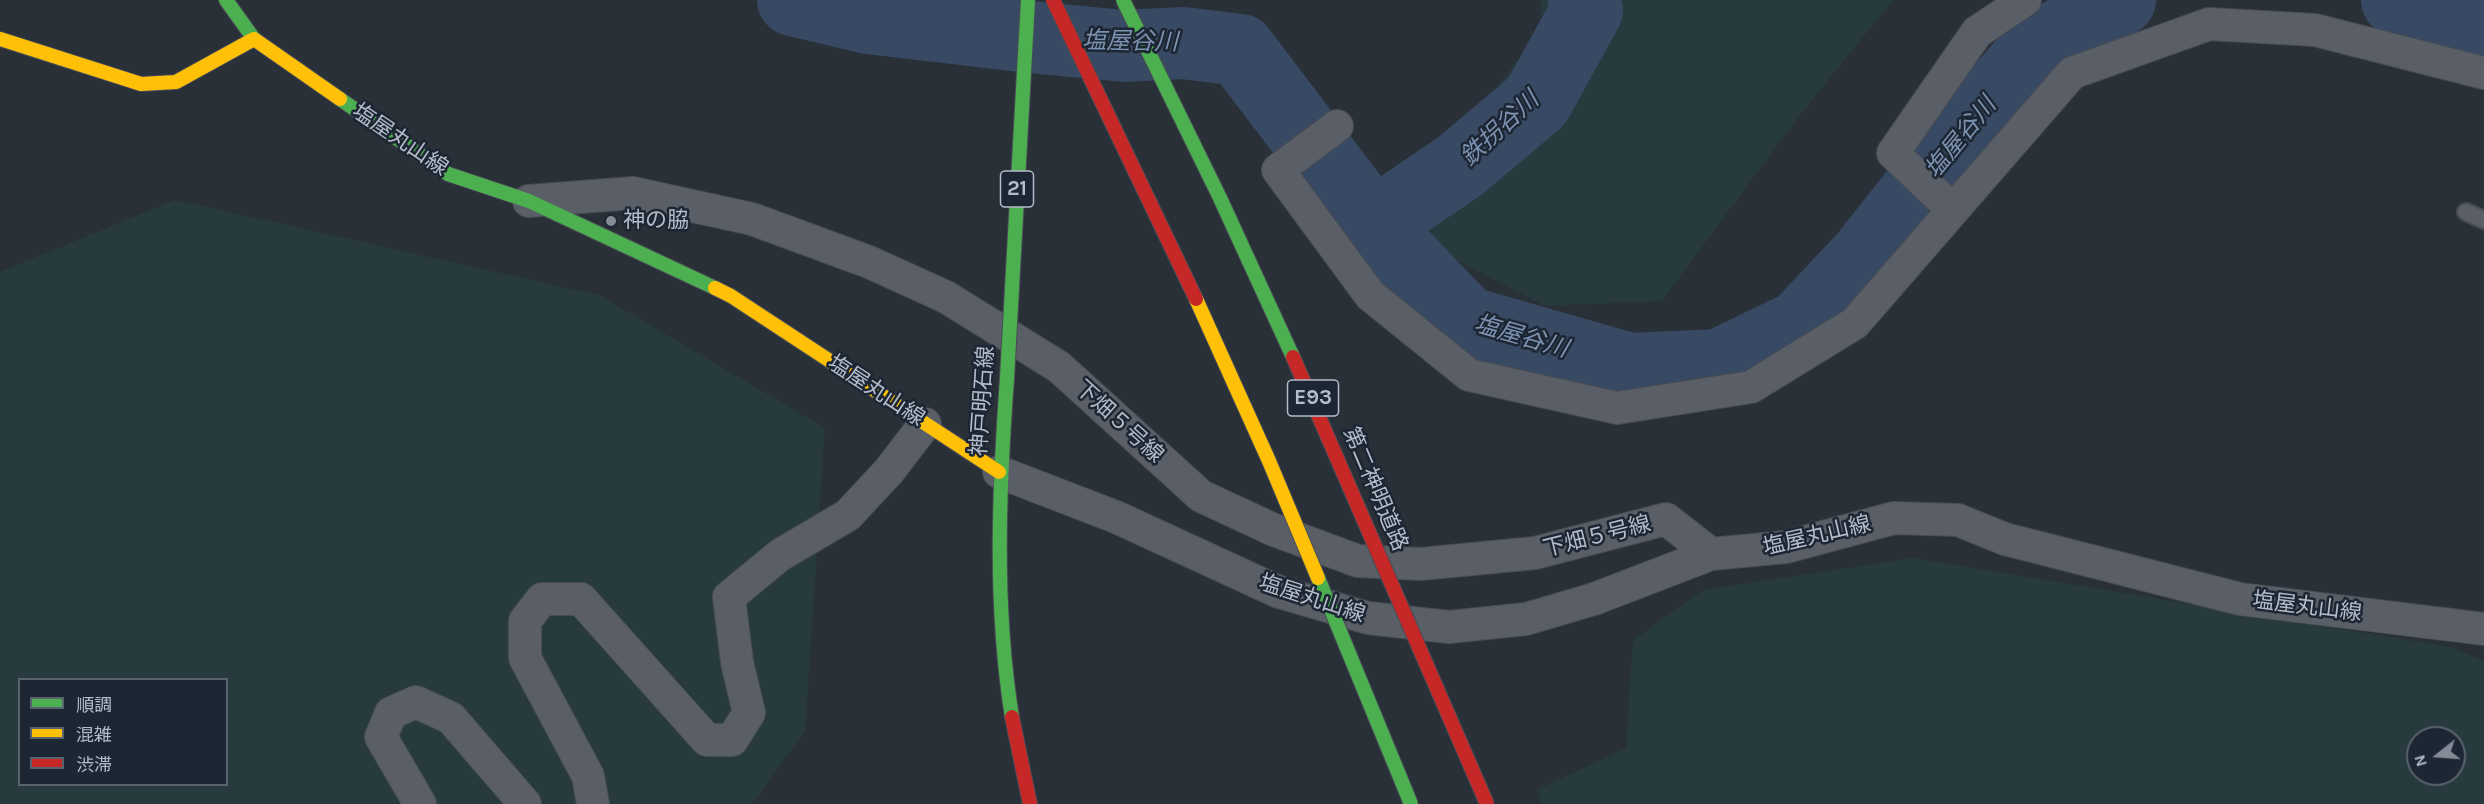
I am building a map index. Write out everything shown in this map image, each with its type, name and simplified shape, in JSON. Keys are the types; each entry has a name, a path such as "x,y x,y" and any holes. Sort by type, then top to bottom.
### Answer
{"main road":[{"name":"塩屋丸山線","path":"226,0 254,39 448,174 528,201 731,296 999,472"},
{"name":"神戸明石線","path":"1028,0 1007,378 999,472 999,577 1007,680 1030,804"},
{"path":"1053,0 1182,267 1254,429 1411,804"},
{"name":"第二神明道路","path":"1123,0 1253,266 1329,436 1487,804"},
{"path":"0,39 141,84 176,82 254,39"}],"street":[{"path":"1953,210 1893,153 1977,32 2025,0"},
{"path":"1337,126 1278,170 1370,295 1469,375 1617,408 1751,387 1855,322 2072,73 2209,24 2315,30 2484,73"},
{"name":"下畑５号線","path":"528,201 633,193 752,219 869,262 946,297 1059,367 1201,496 1274,530 1358,561 1421,564 1535,553 1666,519 1712,554"},
{"path":"593,804 588,776 525,658 525,621 542,599 581,599 707,740 732,740 749,713 737,662 729,597 780,555 848,515 889,471 925,423"},
{"name":"塩屋丸山線","path":"999,472 1116,517 1279,592 1379,619 1449,627 1526,618 1594,599 1712,554 1786,547 1894,518 1958,520 2005,539 2240,598 2484,629"},
{"path":"420,804 381,737 391,713 416,702 451,718 525,804"}],"lane":[{"path":"2466,212 2484,220"}],"green space":[{"path":"1541,0 1893,0 1793,124 1662,301 1545,306 1431,247 1387,182 1477,114 1542,28"},
{"path":"175,200 599,295 825,428 805,731 752,804 0,804 0,272"},
{"path":"1913,558 2450,647 2484,661 2484,804 1542,804 1537,790 1626,748 1633,640 1703,590"}],"waterway":[{"name":"塩屋谷川","path":"793,0 868,18 1030,37 1124,46 1183,43 1240,50 1373,225 1466,322 1630,369 1719,365 1800,326 1864,258 1961,135 2037,48 2120,0"},
{"name":"鉄拐谷川","path":"1373,225 1460,166 1537,101 1587,10 1584,0"},
{"name":"塩屋谷川","path":"2397,0 2484,33"}],"traffic: fast":[{"path":"226,0 254,39"},
{"path":"1007,378 1028,0"},
{"path":"1123,0 1220,198 1293,357"},
{"path":"340,99 448,174 529,201 715,288"},
{"path":"1007,378 1000,505 1000,590 1002,633 1012,717"},
{"path":"1318,578 1411,804"}],"traffic: slow":[{"path":"0,39 141,84 176,82 254,39 340,99"},
{"path":"715,288 731,296 999,472"},
{"path":"1196,299 1269,461 1318,578"}],"traffic: jam":[{"path":"1053,0 1196,299"},
{"path":"1293,357 1487,804"},
{"path":"1012,717 1030,804"}],"place":[{"name":"神の脇","path":"611,221"}]}
